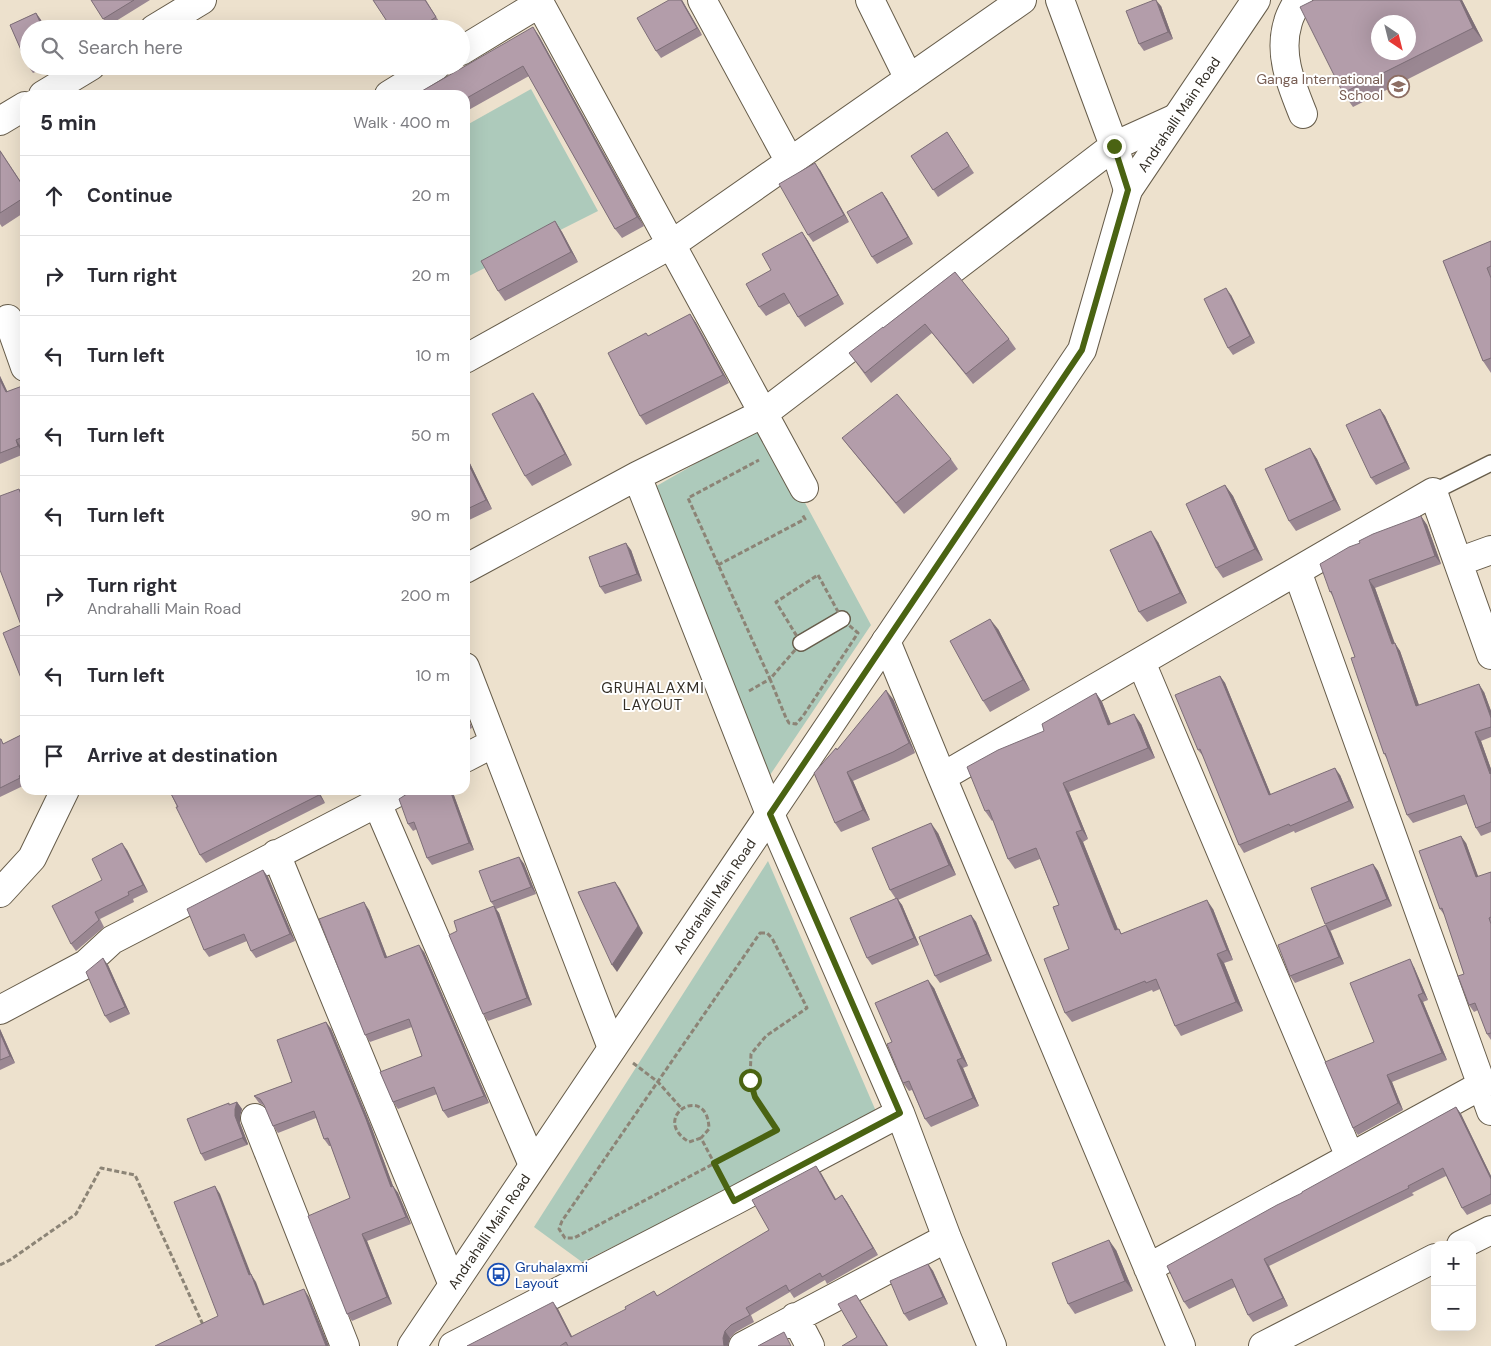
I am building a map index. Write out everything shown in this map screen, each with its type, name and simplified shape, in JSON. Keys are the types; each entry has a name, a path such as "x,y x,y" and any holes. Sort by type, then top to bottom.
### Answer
{"street":[{"path":"169,20 202,0"},
{"path":"702,0 790,162"},
{"path":"870,0 908,79"},
{"path":"470,356 672,244 1022,0"},
{"path":"1060,0 1114,146 1128,190"},
{"path":"1258,0 1293,11 1284,49 1288,79 1303,114"},
{"name":"Andrahalli Main Road","path":"412,1346 1082,350 1128,190 1258,0"},
{"path":"470,45 539,2 764,414 802,499"},
{"path":"51,90 76,75"},
{"path":"397,90 421,75"},
{"path":"0,121 20,109"},
{"path":"470,566 637,476 764,414 1114,146 1176,118"},
{"path":"11,317 20,349"},
{"path":"637,476 770,814 900,1113 947,1238 992,1346"},
{"path":"942,777 1433,492 1491,655"},
{"path":"1458,562 1491,550"},
{"path":"1296,571 1491,1111"},
{"path":"886,641 1181,1346"},
{"path":"1140,662 1350,1157"},
{"path":"470,680 612,1048"},
{"path":"470,755 494,743"},
{"path":"0,893 32,858 63,795"},
{"path":"0,1010 86,964 112,940 392,795"},
{"path":"377,803 533,1166"},
{"path":"276,854 453,1285"},
{"path":"1148,1268 1482,1085"},
{"path":"453,1346 900,1113"},
{"path":"255,1118 345,1346"},
{"path":"1469,1241 1491,1230"},
{"path":"743,1346 947,1238"},
{"path":"1263,1346 1431,1260"},
{"path":"795,1318 810,1346"}],"lane":[{"path":"1433,492 1491,463"},
{"path":"801,643 842,619"}],"path":[{"path":"726,704 770,679 688,498 761,459"},
{"path":"718,565 804,518 802,499"},
{"path":"760,933 767,933 772,938 807,1008 766,1036 751,1054 750,1080 755,1097 777,1130 714,1163 574,1238 565,1238 559,1229 562,1221 760,933"},
{"path":"658,1082 682,1109"},
{"path":"690,1105 698,1106 706,1112 709,1119 709,1129 701,1138 689,1142 681,1137 676,1128 674,1120 677,1113 690,1105"},
{"path":"701,1138 734,1201"},
{"path":"0,1265 76,1214 101,1168 135,1175 204,1328"}],"green space":[{"path":"531,89 598,211 470,275 470,123"},
{"path":"763,425 871,625 768,778 653,488"},
{"path":"768,861 878,1116 582,1262 534,1227"}],"building":[{"path":"91,0 134,0 103,19"},
{"path":"373,0 425,0 436,17 432,20 386,20"},
{"path":"669,0 681,0 697,28 656,51 637,18"},
{"path":"1156,0 1168,32 1139,44 1126,11"},
{"path":"1314,0 1460,0 1473,28 1416,56 1416,15 1371,15 1371,60 1409,60 1343,93 1300,7"},
{"path":"36,13 39,20 21,20"},
{"path":"20,20 20,48 10,25"},
{"path":"533,27 637,217 615,229 523,66 470,96 470,90 424,90 450,75 470,75 470,63"},
{"path":"947,132 969,166 933,190 911,156"},
{"path":"0,151 20,181 20,200 0,213"},
{"path":"815,163 844,215 808,235 779,184"},
{"path":"882,192 908,237 872,257 847,212"},
{"path":"555,221 571,252 498,291 481,261"},
{"path":"802,232 838,295 798,317 784,293 759,307 746,284 771,270 762,254"},
{"path":"1491,241 1491,266 1487,268 1491,278 1491,358 1483,361 1443,261"},
{"path":"955,272 1009,339 966,374 925,324 865,373 849,353"},
{"path":"1226,288 1250,336 1228,348 1204,299"},
{"path":"690,314 723,375 640,416 608,353 646,333 648,336"},
{"path":"0,380 6,392 20,387 20,438 16,440 18,446 0,453"},
{"path":"533,393 565,454 525,476 492,414"},
{"path":"897,394 951,459 896,503 842,438"},
{"path":"1380,409 1405,462 1371,478 1346,425"},
{"path":"1310,448 1334,500 1289,521 1265,469"},
{"path":"470,467 486,500 470,508"},
{"path":"1225,485 1255,549 1216,568 1186,504"},
{"path":"19,489 20,492 20,622 0,570 0,496"},
{"path":"1421,516 1435,556 1369,580 1392,644 1395,643 1416,706 1479,684 1491,718 1491,727 1475,732 1491,773 1491,822 1476,828 1464,795 1407,815 1351,658 1355,657 1320,564 1373,534"},
{"path":"1151,531 1180,593 1139,612 1110,550"},
{"path":"626,543 637,574 600,587 589,557"},
{"path":"990,619 1023,680 983,701 950,641"},
{"path":"20,625 20,676 3,633"},
{"path":"1220,676 1269,795 1335,768 1349,801 1239,845 1200,749 1198,750 1175,695"},
{"path":"886,690 909,743 847,772 863,810 835,823 814,773 836,748 837,750"},
{"path":"1096,693 1108,725 1134,714 1148,748 1063,783 1082,830 1076,832 1115,930 1119,929 1121,934 1207,900 1227,950 1217,954 1236,1002 1175,1026 1156,979 1146,983 1145,981 1065,1013 1044,959 1069,949 1053,907 1059,905 1036,848 1008,859 989,810 985,811 967,767 998,750 1044,731 1042,724"},
{"path":"20,736 20,778 0,788 0,739 3,744"},
{"path":"172,795 319,795 200,855 176,807 178,807"},
{"path":"405,795 452,795 469,843 427,858 414,822 408,824 399,799"},
{"path":"931,823 949,865 890,890 872,848"},
{"path":"1461,836 1476,877 1491,872 1491,917 1489,918 1491,924 1491,1033 1487,1034 1475,1003 1469,1005 1458,976 1464,974 1442,908 1440,909 1419,851"},
{"path":"122,843 143,885 128,892 129,895 95,912 99,920 71,944 52,906 102,880 92,859"},
{"path":"519,857 531,887 491,902 479,871"},
{"path":"1373,864 1387,899 1325,924 1311,888"},
{"path":"263,870 290,934 251,951 244,934 204,950 187,909"},
{"path":"615,882 638,926 612,965 578,892"},
{"path":"897,898 914,938 867,958 850,918"},
{"path":"364,902 385,958 419,945 484,1096 443,1111 434,1087 393,1102 380,1072 422,1056 409,1019 365,1035 319,919"},
{"path":"494,906 527,998 483,1014 449,935 457,931 454,921"},
{"path":"971,915 987,954 935,976 919,937"},
{"path":"1326,925 1339,957 1290,976 1278,945"},
{"path":"103,958 125,1007 105,1016 86,972"},
{"path":"1410,959 1423,993 1418,995 1442,1053 1387,1075 1398,1103 1353,1128 1325,1062 1374,1042 1350,983"},
{"path":"928,980 962,1058 957,1060 973,1098 925,1119 909,1081 903,1083 887,1044 892,1042 875,1003"},
{"path":"326,1022 366,1119 391,1187 393,1186 406,1217 362,1234 387,1297 347,1314 308,1216 350,1198 328,1138 324,1139 314,1111 273,1126 264,1105 260,1099 254,1096 292,1082 277,1040"},
{"path":"0,1033 10,1056 0,1060"},
{"path":"237,1102 235,1116 243,1137 201,1154 187,1119 229,1103 229,1105"},
{"path":"1456,1107 1491,1179 1491,1194 1462,1208 1443,1168 1408,1186 1409,1188 1264,1259 1283,1298 1248,1315 1232,1279 1184,1302 1167,1266"},
{"path":"816,1166 835,1200 842,1195 873,1248 822,1277 820,1273 789,1291 786,1285 746,1308 750,1315 731,1325 725,1331 723,1338 724,1346 568,1346 566,1342 560,1346 467,1346 553,1302 571,1337 626,1309 625,1307 654,1291 657,1296 769,1230 752,1200"},
{"path":"215,1186 249,1275 251,1274 263,1305 304,1289 326,1346 155,1346 218,1316 174,1202"},
{"path":"1109,1240 1125,1281 1068,1304 1052,1263"},
{"path":"928,1264 943,1297 904,1314 890,1281"},
{"path":"856,1295 887,1346 842,1346 857,1337 838,1304"},
{"path":"784,1332 791,1346 758,1346"}],"place":[{"name":"Ganga International School","path":"1399,87"},
{"name":"Gruhalaxmi Layout","path":"499,1275"}],"district":[{"name":"GRUHALAXMI LAYOUT","path":"653,696"}],"route":[{"path":"750,1080 755,1097 777,1130 714,1163 734,1201 900,1113 770,814 1082,350 1128,190 1114,146"}]}
